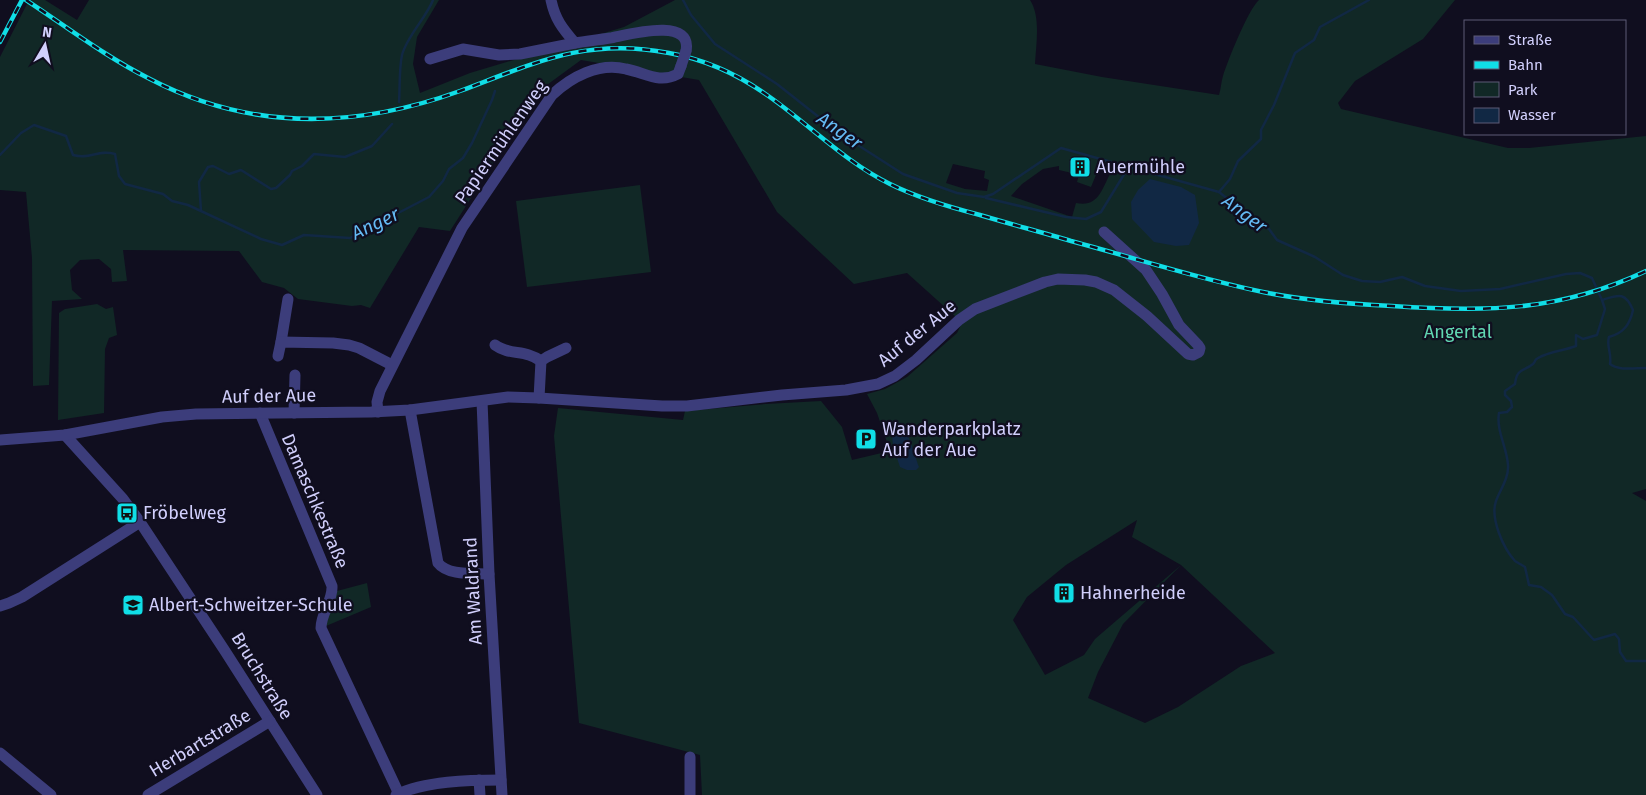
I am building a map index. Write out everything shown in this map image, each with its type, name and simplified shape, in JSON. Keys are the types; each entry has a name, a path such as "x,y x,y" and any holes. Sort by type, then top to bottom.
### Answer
{"street":[{"path":"551,0 559,25 575,43"},
{"name":"Papiermühlenweg","path":"378,412 378,396 392,365 462,228 552,95 570,80 607,67 624,68 660,79 670,79 678,74 686,51 687,41 684,36 676,32 666,30 644,31 520,54 463,50 430,59"},
{"name":"Auf der Aue","path":"0,440 65,435 162,417 196,414 378,412 410,410 508,397 687,406 846,390 878,384 895,376 927,350 959,320 975,309 1045,282 1058,279 1096,282 1114,290 1188,354 1196,354 1200,351 1198,345 1179,325 1146,270 1104,232"},
{"path":"278,356 288,300"},
{"path":"281,342 349,345 392,365"},
{"path":"495,345 502,351 522,352 533,356 541,362"},
{"path":"539,398 541,362 566,348"},
{"path":"294,375 294,413"},
{"name":"Am Waldrand","path":"482,401 502,795"},
{"path":"410,410 438,563 449,571 490,574"},
{"name":"Damaschkestraße","path":"260,413 332,586 321,622 323,633 397,794"},
{"name":"Bruchstraße","path":"65,435 123,499 140,522 226,651 317,795"},
{"path":"0,606 22,597 140,522"},
{"name":"Herbartstraße","path":"148,795 270,721"},
{"path":"1,755 51,795"},
{"path":"690,757 690,795"},
{"path":"397,794 432,785 479,780 501,780"},
{"path":"479,780 480,795"}],"green space":[{"name":"Angertal","path":"29,0 45,0 77,20 89,0 439,0 417,37 413,64 420,93 470,73 624,27 675,0 1030,0 1037,22 1035,64 1102,77 1219,95 1223,76 1244,24 1254,5 1259,0 1455,0 1423,39 1355,81 1338,103 1341,109 1508,148 1529,148 1646,136 1646,489 1632,493 1646,501 1646,795 702,795 700,755 579,723 554,436 558,408 683,420 685,411 821,401 842,427 852,460 890,451 877,413 867,394 885,389 907,377 957,333 962,323 907,273 854,284 777,212 699,80 581,60 540,90 450,231 419,227 370,308 361,305 352,306 298,299 284,288 262,282 239,251 123,250 127,281 112,282 111,269 99,259 80,260 70,270 72,290 82,299 52,301 49,385 33,386 32,258 26,192 0,190 0,57","holes":["953,164 985,171 984,178 989,180 987,191 965,189 946,183","1059,166 1059,170 1072,173 1073,170 1080,171 1077,182 1091,187 1098,170 1110,174 1102,191 1094,200 1089,203 1076,203 1072,217 1011,196 1022,184 1043,169","1137,520 1132,537 1181,565 1095,639 1084,655 1045,675 1013,620 1027,597 1066,565","1181,565 1275,653 1241,666 1178,707 1145,723 1088,698 1098,672 1123,624"]},
{"path":"640,185 651,272 527,287 516,201"},
{"path":"97,304 106,309 113,307 117,335 109,338 105,349 104,413 58,420 59,313 65,309"},
{"path":"367,583 371,607 326,626 326,620 337,591"}],"water":[{"path":"1150,179 1181,187 1195,195 1199,223 1189,245 1176,246 1154,242 1132,219 1131,202 1138,190"},
{"path":"897,421 901,424 910,442 919,467 916,470 907,470 900,467 893,446 891,424"}],"waterway":[{"name":"Anger","path":"399,102 400,72 404,48 433,0"},
{"name":"Anger","path":"683,0 691,15 715,44 777,84 839,133 903,174 957,193 984,197 993,194 1061,148 1219,192 1269,229 1277,240 1315,257 1343,275 1362,281 1380,282 1402,277 1425,286 1461,291 1500,289 1566,274 1580,273 1592,278 1602,300 1617,296 1624,297 1633,310 1626,327 1619,333 1609,337 1610,364 1622,368 1646,368"},
{"path":"1219,192 1230,179 1238,161 1261,139 1261,130 1274,105 1295,53 1314,40 1320,27 1369,0"},
{"name":"Anger","path":"0,155 21,133 34,125 66,136 73,155 115,154 119,176 125,184 163,194 172,201 188,205 261,239 282,245 304,235 350,238 429,197 443,181 449,169 463,158 472,143 495,91"},
{"name":"Anger","path":"201,211 199,182 208,167 213,166 229,174 241,170 271,189 276,188 292,171 302,166 314,154 345,157 372,146 392,124"},
{"path":"986,198 1066,217 1086,219 1101,212 1128,168"},
{"path":"1602,300 1605,309 1597,335 1583,339 1576,335 1576,346 1538,358 1533,364 1521,371 1517,375 1515,384 1505,391 1505,395 1511,401 1512,407 1507,412 1499,413 1498,420 1508,470 1496,501 1495,516 1502,541 1515,561 1525,567 1529,585 1541,587 1552,595 1565,614 1573,617 1594,640 1615,634 1619,639 1620,652 1626,661 1646,661"}],"railway":[{"path":"0,42 22,0"},
{"path":"26,0 102,51 150,79 188,96 226,108 264,116 303,119 342,118 421,104 537,62 586,51 612,48 639,49 682,56 730,73 753,86 780,104 841,153 873,175 912,194 957,209 1191,275 1279,295 1311,300 1426,308 1459,309 1522,306 1583,295 1614,285 1646,271"}],"place":[{"name":"Auermühle","path":"1080,167"},
{"name":"Wanderparkplatz Auf der Aue","path":"866,439"},
{"name":"Fröbelweg","path":"127,513"},
{"name":"Hahnerheide","path":"1064,593"},
{"name":"Albert-Schweitzer-Schule","path":"133,605"}]}
